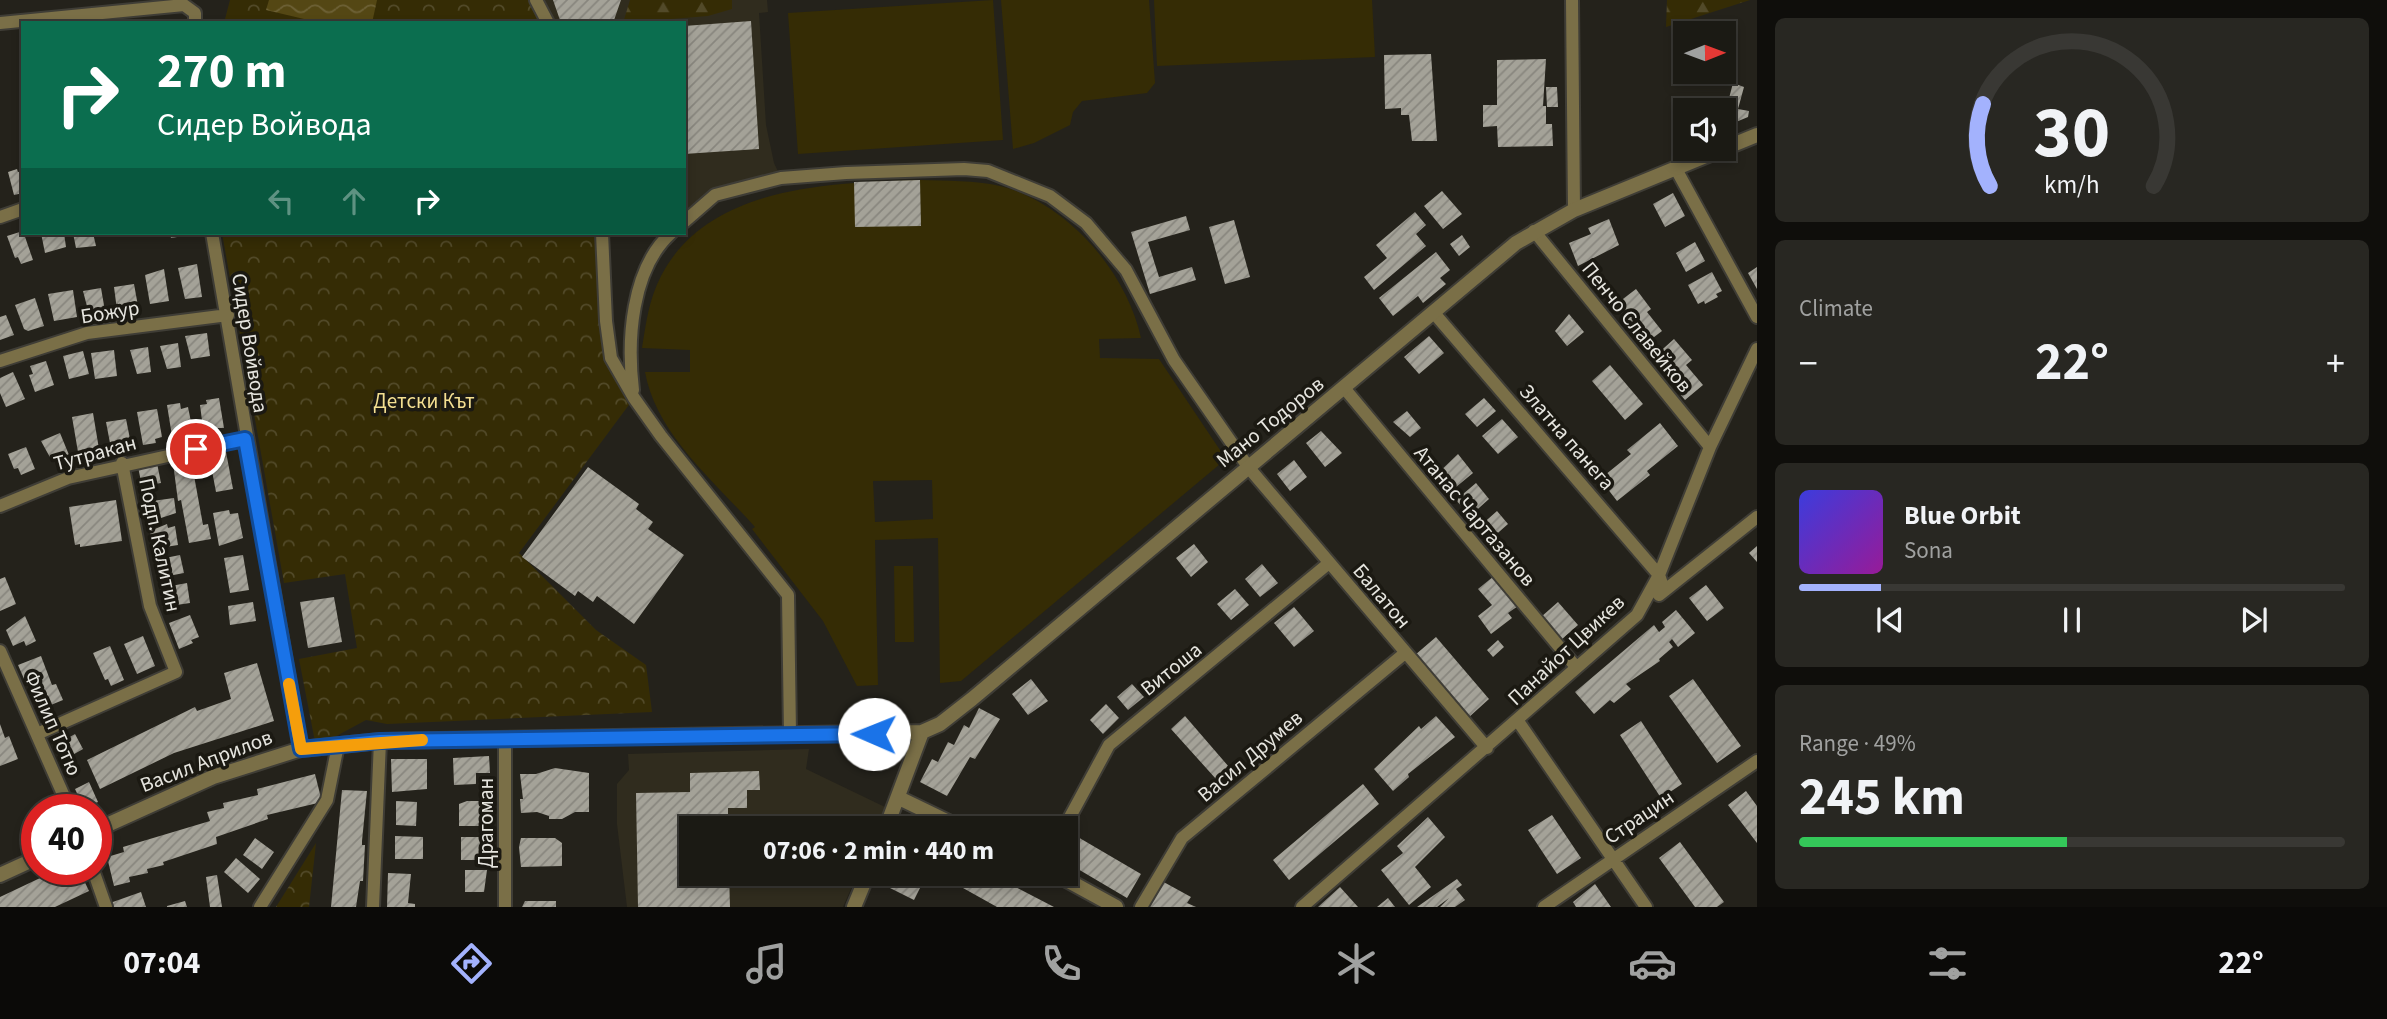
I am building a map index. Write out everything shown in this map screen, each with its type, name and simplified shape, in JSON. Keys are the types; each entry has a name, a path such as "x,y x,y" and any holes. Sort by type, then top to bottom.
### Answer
{"street":[{"path":"536,0 547,21"},
{"path":"1572,0 1574,210"},
{"path":"0,23 184,5 195,13 195,21"},
{"name":"Мано Тодоров","path":"922,732 940,724 972,699 1534,231 1574,210 1757,135"},
{"name":"Балатон","path":"686,220 715,195 781,178 964,169 988,171 1035,188 1086,223 1126,270 1174,360 1249,468 1486,748"},
{"path":"1675,169 1757,317"},
{"path":"0,218 21,210"},
{"name":"Пенчо Славейков","path":"1534,231 1710,447"},
{"name":"Сидер Войвода","path":"212,235 228,315 245,439 301,749"},
{"path":"602,235 606,321 611,358 634,398 789,595 789,733"},
{"path":"634,398 630,354 638,294 648,267 670,235"},
{"name":"Златна панега","path":"1434,313 1659,575 1664,590"},
{"name":"Божур","path":"0,361 87,333 228,315"},
{"name":"Панайот Цвикев","path":"1302,907 1637,615 1659,575 1710,447 1757,349"},
{"name":"Атанас Чартазанов","path":"1345,389 1576,667"},
{"name":"Тутракан","path":"0,506 68,478 245,439"},
{"name":"Подп. Калитин","path":"37,734 176,672 149,606 122,464"},
{"path":"1637,615 1664,590 1757,517"},
{"name":"Витоша","path":"1071,816 1109,745 1329,563"},
{"name":"Филип Тотю","path":"0,650 63,794"},
{"name":"Васил Друмев","path":"1141,907 1182,838 1405,653"},
{"path":"1518,721 1646,907"},
{"path":"891,816 922,732"},
{"name":"Васил Априлов","path":"112,823 213,777 301,749 380,741 922,732"},
{"name":"Драгоман","path":"505,738 505,907"},
{"path":"373,907 380,741"},
{"path":"260,907 327,800 338,745"},
{"name":"Страцин","path":"1544,907 1757,761"},
{"path":"899,798 936,816"},
{"path":"0,875 21,865"},
{"path":"98,885 106,907"},
{"path":"854,907 863,886"},
{"path":"1078,886 1116,907"}],"shaded area":[{"path":"536,0 767,0 768,12 759,13 766,125 774,163 781,178 715,195 686,220 686,21 547,21"},
{"path":"809,749 806,769 887,808 884,816 679,816 679,886 852,886 843,907 627,907 617,824 617,784 629,770 628,754"}],"green space":[{"path":"230,0 535,0 551,21 225,21"},
{"path":"630,0 732,0 732,9 708,16 624,21"},
{"path":"993,0 1003,140 798,154 788,13"},
{"path":"1001,0 1149,0 1155,83 1147,93 1082,101 1073,112 1070,125 1034,143 1013,149"},
{"path":"1154,0 1372,0 1375,57 1157,66"},
{"path":"1667,0 1750,0 1685,21 1673,21 1673,25 1666,27"},
{"path":"920,180 1000,186 1025,195 1070,224 1108,265 1134,313 1141,338 1099,339 1100,358 1159,359 1226,459 961,681 940,683 938,538 875,540 878,685 857,686 823,621 752,529 755,527 689,456 661,416 651,395 645,372 690,372 690,350 642,348 651,302 661,276 682,246 709,223 740,206 775,195 849,183","holes":["932,480 933,519 875,522 873,481"]},
{"name":"Детски Кът","path":"222,235 602,235 606,321 634,398 519,553 596,630 646,665 652,712 387,724 366,720 316,747 299,659 357,648 345,574 284,583"},
{"path":"894,566 913,566 914,642 895,642"},
{"path":"316,843 309,907 276,907"}],"water":[{"path":"269,0 377,0 372,21 313,21 266,10"}],"building":[{"path":"553,0 621,0 614,21 560,21"},
{"path":"751,21 759,149 686,154 686,26"},
{"path":"1431,54 1437,141 1412,141 1409,115 1401,115 1401,108 1385,109 1384,55"},
{"path":"1546,59 1543,106 1546,106 1546,124 1552,124 1553,146 1498,147 1497,126 1483,127 1483,105 1497,105 1497,60"},
{"path":"1733,84 1744,87 1738,109 1749,111 1748,117 1736,122 1736,98 1729,98"},
{"path":"1546,87 1557,87 1558,107 1547,107"},
{"path":"17,169 21,171 21,193 14,195 8,172"},
{"path":"920,180 921,226 855,227 854,182"},
{"path":"1442,191 1462,214 1443,229 1424,206"},
{"path":"1673,193 1685,216 1665,227 1653,204"},
{"path":"1415,212 1426,225 1416,234 1426,246 1374,290 1364,277 1387,258 1376,245"},
{"path":"1186,216 1190,230 1148,242 1159,277 1192,267 1196,280 1150,294 1131,232"},
{"path":"1609,219 1619,245 1578,266 1569,243 1591,234 1588,228"},
{"path":"1234,220 1250,277 1225,284 1209,227"},
{"path":"21,232 33,260 21,264 18,257 15,258 7,236"},
{"path":"41,235 64,235 66,247 45,253"},
{"path":"73,235 93,235 96,246 76,248"},
{"path":"1462,235 1470,247 1459,256 1450,244"},
{"path":"1695,242 1705,261 1686,272 1676,253"},
{"path":"1436,252 1450,270 1440,278 1446,284 1423,303 1418,296 1393,316 1379,298"},
{"path":"197,264 202,297 185,299 178,268"},
{"path":"1757,267 1757,289 1748,273"},
{"path":"164,269 169,301 150,304 145,275"},
{"path":"1712,272 1722,291 1716,294 1718,297 1705,304 1704,301 1698,304 1688,285"},
{"path":"134,284 138,306 117,310 114,287"},
{"path":"101,288 105,311 89,314 83,291"},
{"path":"1636,289 1651,309 1647,312 1662,331 1641,347 1626,327 1630,324 1615,305"},
{"path":"73,290 77,317 54,321 48,294"},
{"path":"35,298 44,326 28,331 24,329 15,305"},
{"path":"1569,314 1584,332 1567,346 1555,331"},
{"path":"6,315 14,335 0,340 0,317"},
{"path":"207,333 210,356 191,359 185,336"},
{"path":"1429,336 1444,353 1419,374 1404,357"},
{"path":"1674,339 1692,360 1686,365 1703,385 1685,400 1666,378 1671,374 1655,356"},
{"path":"178,343 181,367 167,369 160,346"},
{"path":"148,347 151,372 137,374 130,350"},
{"path":"114,350 117,376 95,379 91,353"},
{"path":"83,351 89,374 69,379 63,356"},
{"path":"46,361 54,385 35,392 29,375 33,374 30,366"},
{"path":"1610,365 1643,404 1625,420 1592,381"},
{"path":"13,372 25,399 6,407 0,393 0,378"},
{"path":"219,398 224,428 203,428 200,405 207,404 206,400"},
{"path":"1484,398 1496,411 1477,427 1465,414"},
{"path":"180,403 181,409 188,407 193,432 172,436 167,405"},
{"path":"157,409 162,437 155,439 156,443 143,445 137,412"},
{"path":"1407,411 1421,428 1410,437 1393,422"},
{"path":"93,413 99,449 78,452 72,417"},
{"path":"126,419 131,444 118,446 117,442 110,443 106,422"},
{"path":"1502,419 1518,437 1498,454 1482,436"},
{"path":"1660,423 1678,446 1647,471 1650,475 1617,501 1600,479 1631,454 1627,450"},
{"path":"1321,431 1342,453 1325,467 1306,443"},
{"path":"60,433 69,455 52,461 41,441"},
{"path":"26,447 35,469 21,475 18,468 14,469 8,454"},
{"path":"226,452 233,489 216,492 209,455"},
{"path":"1458,454 1473,473 1450,492 1436,475"},
{"path":"191,459 203,525 208,524 211,539 189,543 181,500 178,501 173,463"},
{"path":"1294,460 1307,477 1290,491 1277,474"},
{"path":"157,463 161,483 142,486 138,467"},
{"path":"588,467 639,504 636,509 653,522 648,529 684,555 634,624 597,596 593,602 578,591 575,596 522,557"},
{"path":"1476,483 1489,499 1470,516 1456,500"},
{"path":"174,498 176,513 149,522 145,502"},
{"path":"116,500 122,541 80,547 80,544 75,545 69,507"},
{"path":"229,510 230,514 238,513 243,538 219,546 213,513"},
{"path":"1497,511 1508,524 1491,539 1480,526"},
{"path":"167,524 168,528 175,526 178,545 153,549 150,531"},
{"path":"1194,544 1208,562 1191,577 1176,558"},
{"path":"1757,546 1757,562 1749,553"},
{"path":"180,555 184,573 158,578 155,560"},
{"path":"243,555 249,590 230,593 224,558"},
{"path":"1262,564 1278,583 1260,597 1245,579"},
{"path":"1494,576 1518,606 1508,613 1512,618 1491,634 1478,616 1492,605 1478,589"},
{"path":"5,577 16,604 0,611 0,579"},
{"path":"187,583 190,603 163,607 160,588"},
{"path":"1706,585 1724,608 1707,621 1689,598"},
{"path":"1235,589 1249,605 1231,620 1217,604"},
{"path":"334,597 342,642 308,648 300,602"},
{"path":"253,602 256,621 230,625 228,606"},
{"path":"1558,602 1578,625 1561,640 1541,617"},
{"path":"1294,607 1314,631 1294,647 1274,623"},
{"path":"1676,610 1695,633 1678,647 1672,639 1669,642 1673,647 1660,661 1626,684 1631,689 1614,703 1610,700 1594,714 1575,692 1654,625 1659,632 1665,627 1662,622"},
{"path":"190,615 199,637 179,649 169,623"},
{"path":"25,616 36,641 26,646 24,641 13,646 6,630"},
{"path":"143,636 155,666 137,674 124,644"},
{"path":"1436,637 1489,699 1468,718 1415,655"},
{"path":"1498,640 1504,647 1493,657 1487,650"},
{"path":"110,646 124,680 111,686 108,679 105,680 93,653"},
{"path":"41,656 52,685 56,684 63,700 41,709 29,680 25,681 18,665"},
{"path":"257,663 274,721 174,753 100,789 87,760 195,707 197,711 231,699 224,673"},
{"path":"1031,679 1048,701 1028,715 1012,694"},
{"path":"1693,679 1741,746 1717,763 1669,696"},
{"path":"1132,684 1144,697 1128,710 1117,697"},
{"path":"1106,704 1119,718 1103,734 1090,720"},
{"path":"979,708 1000,719 975,759 970,757 947,796 920,782 932,759 938,762 948,742 954,745 964,725 969,728"},
{"path":"1185,716 1229,767 1216,779 1171,729"},
{"path":"1436,716 1455,737 1408,774 1409,777 1393,791 1374,769 1419,726 1421,729"},
{"path":"1641,721 1682,784 1661,798 1620,735"},
{"path":"0,724 5,738 9,736 18,759 0,766"},
{"path":"75,734 83,749 69,757 61,742"},
{"path":"489,756 490,773 476,773 476,784 454,785 453,758"},
{"path":"391,759 427,759 427,789 392,792"},
{"path":"555,768 589,773 589,812 575,812 562,819 549,819 549,816 537,812 521,813 520,799 523,799 520,774 536,774"},
{"path":"759,771 760,790 747,790 747,808 728,808 728,816 679,816 679,886 729,886 730,907 638,907 636,793 690,792 690,773"},
{"path":"315,774 322,802 267,815 268,819 216,837 217,844 163,862 164,865 147,869 148,873 129,877 130,882 114,886 112,856 124,852 123,847 210,821 207,812 224,808 223,803 258,795 257,789"},
{"path":"89,782 94,794 77,794 75,789"},
{"path":"1363,784 1379,804 1289,880 1273,860"},
{"path":"342,790 367,791 362,841 362,845 365,845 363,881 360,881 356,907 331,907"},
{"path":"1746,791 1757,806 1757,843 1728,805"},
{"path":"396,801 417,802 416,826 396,825"},
{"path":"467,801 487,801 486,826 459,826 459,804"},
{"path":"1552,815 1581,858 1557,874 1528,830"},
{"path":"1428,817 1445,837 1415,867 1431,887 1409,905 1381,870 1403,853 1397,846"},
{"path":"395,836 423,837 423,859 395,859"},
{"path":"461,837 486,837 486,860 461,860"},
{"path":"1078,837 1141,874 1127,898 1078,869"},
{"path":"255,838 274,852 262,869 243,855"},
{"path":"521,838 555,838 562,843 562,866 521,867"},
{"path":"1680,842 1724,902 1717,907 1695,907 1659,858"},
{"path":"236,858 260,879 248,893 224,872"},
{"path":"465,870 487,870 484,892 465,892"},
{"path":"388,873 411,874 408,903 415,904 415,907 387,907"},
{"path":"217,875 222,907 210,907 206,877"},
{"path":"1457,879 1462,885 1456,889 1465,900 1455,907 1440,907 1449,898 1437,907 1417,907"},
{"path":"1160,880 1191,897 1187,903 1196,907 1146,907"},
{"path":"1595,884 1611,907 1576,907 1573,902"},
{"path":"25,885 86,885 89,891 55,907 0,907 0,897"},
{"path":"891,886 921,886 914,900 890,888"},
{"path":"1013,886 1054,907 997,907 963,888"},
{"path":"1340,887 1358,907 1318,907"},
{"path":"141,892 146,907 112,907 110,903"},
{"path":"1388,898 1395,907 1377,907"},
{"path":"185,901 187,907 167,907 167,906"},
{"path":"525,901 556,901 556,907 522,907"}],"slow traffic":[{"path":"289,684 301,749 380,741 422,740"}],"route":[{"path":"196,449 245,439 301,749 380,741 874,734"}]}
